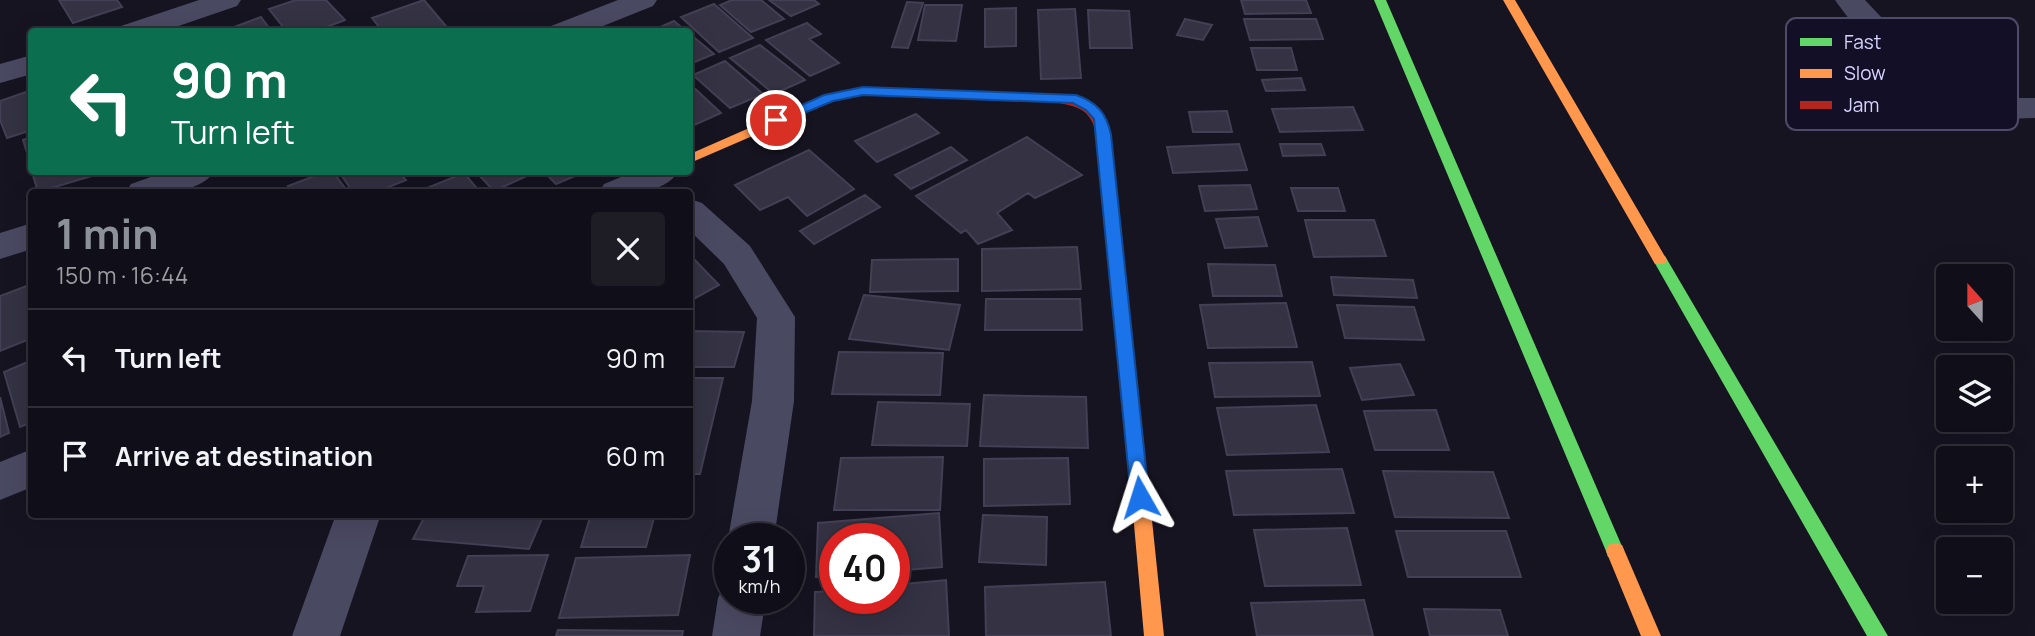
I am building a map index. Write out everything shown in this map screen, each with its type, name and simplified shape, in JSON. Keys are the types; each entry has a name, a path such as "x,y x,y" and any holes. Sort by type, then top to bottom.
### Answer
{"street":[{"path":"143,28 227,0"},
{"path":"571,28 643,0"},
{"path":"1380,0 1651,636"},
{"path":"1509,0 1878,636"},
{"path":"1849,0 1866,18"},
{"path":"0,74 28,65"},
{"path":"693,158 829,98 863,91 1076,99 1090,107 1101,118 1154,636"},
{"path":"151,189 189,175"},
{"path":"627,189 661,180"},
{"path":"693,214 737,255 776,317 774,401 754,523"},
{"path":"0,247 28,236"},
{"path":"0,482 28,469"},
{"path":"316,636 358,518"},
{"path":"736,636 739,614"}],"building":[{"path":"59,0 117,0 122,7 73,23"},
{"path":"296,0 326,0 345,20 324,28 284,28 269,9"},
{"path":"424,0 448,28 380,28 372,18"},
{"path":"732,0 761,0 784,19 751,32 720,5"},
{"path":"769,0 814,0 819,4 791,16"},
{"path":"1241,0 1306,0 1311,13 1245,14"},
{"path":"907,2 923,3 908,48 892,47"},
{"path":"714,4 753,38 719,52 681,17"},
{"path":"925,5 962,5 956,41 918,40"},
{"path":"1016,8 1016,46 985,47 985,9"},
{"path":"1075,9 1081,78 1041,79 1038,10"},
{"path":"1088,10 1129,11 1132,48 1090,48"},
{"path":"261,17 269,28 232,28"},
{"path":"1185,19 1212,25 1203,40 1177,35"},
{"path":"1244,19 1316,19 1323,39 1250,40"},
{"path":"674,21 682,28 658,28"},
{"path":"807,23 821,34 809,39 839,63 810,76 766,40"},
{"path":"693,36 714,54 693,63"},
{"path":"760,45 805,80 774,94 730,58"},
{"path":"1251,48 1291,48 1297,70 1257,70"},
{"path":"725,61 763,94 730,108 693,75"},
{"path":"1301,78 1305,90 1266,91 1262,80"},
{"path":"693,87 721,113 693,126"},
{"path":"28,91 28,131 7,138 0,120 0,101"},
{"path":"1353,107 1363,130 1280,132 1272,109"},
{"path":"1227,111 1232,132 1193,132 1189,112"},
{"path":"916,114 939,133 877,162 855,141"},
{"path":"1027,137 1082,175 1035,198 1028,193 997,213 1012,230 978,244 966,230 961,233 916,196"},
{"path":"28,138 28,156 23,140"},
{"path":"1239,144 1247,170 1173,173 1167,147"},
{"path":"1280,144 1321,144 1325,155 1283,156"},
{"path":"951,147 967,160 911,189 895,175"},
{"path":"809,150 854,189 807,216 788,197 760,210 735,185"},
{"path":"33,175 95,175 48,189 37,189"},
{"path":"317,175 335,175 346,189 290,189 288,186"},
{"path":"341,175 402,175 406,180 384,189 351,189"},
{"path":"459,175 466,175 477,189 424,189"},
{"path":"479,175 529,175 498,189 492,189"},
{"path":"547,175 577,175 556,184"},
{"path":"1250,185 1257,209 1205,211 1199,186"},
{"path":"1291,188 1338,188 1345,211 1298,211"},
{"path":"865,195 880,207 814,244 800,231"},
{"path":"1258,217 1267,246 1225,248 1216,219"},
{"path":"1305,220 1374,220 1386,256 1314,257"},
{"path":"1077,247 1081,289 982,291 982,249"},
{"path":"693,258 719,285 693,299"},
{"path":"958,259 958,291 870,292 872,260"},
{"path":"1208,264 1275,265 1282,296 1213,296"},
{"path":"1331,277 1413,280 1417,298 1334,295"},
{"path":"28,286 28,340 0,351 0,296"},
{"path":"864,295 960,305 949,350 849,339"},
{"path":"986,299 1080,299 1082,330 985,330"},
{"path":"1286,303 1297,347 1208,348 1200,305"},
{"path":"1337,305 1414,307 1424,340 1345,338"},
{"path":"693,331 744,332 734,367 693,367"},
{"path":"839,352 943,353 940,395 832,394"},
{"path":"28,362 28,424 20,427 4,372"},
{"path":"1312,362 1320,396 1215,397 1209,363"},
{"path":"1400,364 1414,395 1362,400 1350,368"},
{"path":"693,378 723,378 700,474 693,474"},
{"path":"984,395 1086,397 1088,448 980,446"},
{"path":"0,397 9,433 0,437"},
{"path":"878,402 970,404 967,446 872,445"},
{"path":"1316,405 1329,452 1227,455 1217,408"},
{"path":"1436,410 1449,450 1375,450 1364,411"},
{"path":"943,457 940,510 834,510 841,458"},
{"path":"1068,458 1070,504 984,506 984,459"},
{"path":"1342,469 1354,513 1234,515 1226,471"},
{"path":"1383,471 1493,472 1509,518 1395,517"},
{"path":"939,513 942,567 910,570 910,523 819,523 819,577 816,577 818,523"},
{"path":"983,515 1047,517 1046,565 979,562"},
{"path":"424,518 542,518 529,549 413,539"},
{"path":"590,518 654,518 646,547 581,547"},
{"path":"1347,528 1361,585 1265,586 1254,530"},
{"path":"1396,531 1506,531 1521,577 1408,577"},
{"path":"548,555 530,611 476,612 484,586 457,586 468,556"},
{"path":"690,555 678,615 559,618 576,558"},
{"path":"946,580 949,636 814,636 815,592 819,592 819,614 910,614 910,583"},
{"path":"1105,582 1111,636 986,636 985,587"},
{"path":"1364,600 1373,636 1257,636 1251,603"},
{"path":"1424,609 1500,610 1508,636 1430,636"},
{"path":"558,630 683,631 682,636 556,636"}],"traffic: fast":[{"path":"1380,0 1615,551"},
{"path":"1660,260 1878,636"}],"traffic: slow":[{"path":"1509,0 1660,260"},
{"path":"693,158 829,98 863,91 1055,98"},
{"path":"1140,491 1154,636"},
{"path":"1615,551 1651,636"}],"traffic: jam":[{"path":"1055,98 1081,103 1087,107 1098,118 1104,135 1140,491"}],"route":[{"path":"776,120 829,98 863,91 1076,99 1090,107 1101,118 1140,497"}]}
